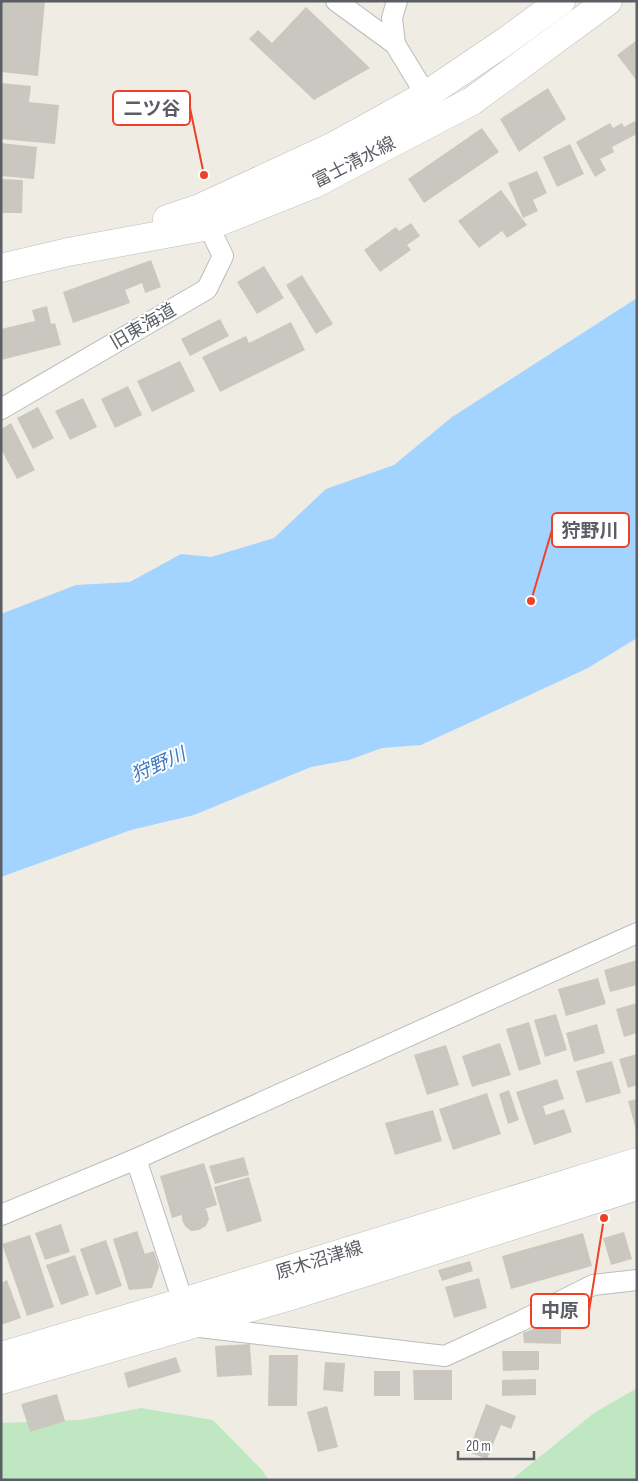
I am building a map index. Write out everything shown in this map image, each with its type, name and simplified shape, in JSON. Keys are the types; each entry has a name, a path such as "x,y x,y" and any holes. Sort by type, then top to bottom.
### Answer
{"main road":[{"name":"富士清水線","path":"204,217 426,95 561,1"},
{"name":"富士清水線","path":"1,268 204,217 314,184 472,101 608,1"},
{"name":"原木沼津線","path":"1,1380 187,1314 637,1162"},
{"name":"原木沼津線","path":"1,1356 187,1314 637,1186"}],"street":[{"path":"336,1 395,44 426,95"},
{"path":"395,44 392,18 397,1"},
{"name":"旧東海道","path":"1,409 207,289 223,256 204,217"},
{"path":"1,1215 136,1159 637,934"},
{"path":"136,1159 187,1314 446,1356 521,1322 593,1285 637,1280"}],"green space":[{"path":"637,1388 637,1480 511,1480 594,1413"},
{"path":"141,1408 213,1420 262,1470 269,1480 1,1480 1,1423 80,1420"}],"water":[{"path":"637,298 637,638 588,668 421,745 382,748 349,760 311,767 194,815 131,830 1,877 1,614 76,585 130,582 181,554 211,557 274,538 326,489 394,465 452,417"}],"building":[{"path":"1,1 45,1 38,76 1,72"},
{"path":"306,7 370,68 314,100 249,39 258,30 272,43"},
{"path":"637,40 637,81 617,55"},
{"path":"1,83 31,86 29,102 59,105 55,144 1,139"},
{"path":"548,88 566,119 519,152 500,119"},
{"path":"635,121 637,124 637,134 612,147 614,152 600,159 606,170 595,177 576,142 610,123 613,128 622,123 624,127"},
{"path":"482,128 499,152 424,203 408,179"},
{"path":"1,143 37,147 34,179 1,176"},
{"path":"570,144 584,174 557,187 543,157"},
{"path":"537,171 547,193 533,200 538,211 523,218 508,183"},
{"path":"1,179 23,180 22,213 1,213"},
{"path":"501,190 527,225 507,238 502,231 479,248 458,221"},
{"path":"411,223 420,236 407,245 411,250 380,272 364,250 396,227 399,231"},
{"path":"151,260 161,287 145,293 142,283 125,290 130,303 73,323 63,292"},
{"path":"264,266 284,298 257,314 237,282"},
{"path":"302,275 333,324 316,334 286,285"},
{"path":"47,306 51,324 55,323 61,345 1,360 1,329 35,321 32,310"},
{"path":"220,319 229,336 190,356 181,339"},
{"path":"291,322 305,350 220,392 202,357 246,336 249,343"},
{"path":"180,361 195,391 152,412 137,381"},
{"path":"128,386 142,415 115,428 101,399"},
{"path":"83,398 97,427 70,440 55,411"},
{"path":"38,407 54,438 33,449 17,418"},
{"path":"11,423 35,470 17,479 1,449 1,429"},
{"path":"637,960 637,985 610,992 604,970"},
{"path":"598,978 606,1004 566,1016 558,989"},
{"path":"637,1003 637,1033 624,1037 616,1009"},
{"path":"556,1014 567,1050 545,1057 534,1020"},
{"path":"529,1022 541,1064 519,1071 506,1029"},
{"path":"597,1024 605,1053 574,1062 566,1033"},
{"path":"500,1043 511,1075 472,1087 462,1056"},
{"path":"446,1045 459,1085 427,1095 414,1055"},
{"path":"637,1054 637,1085 628,1088 619,1059"},
{"path":"612,1061 621,1093 586,1103 576,1071"},
{"path":"557,1079 564,1099 543,1106 546,1115 564,1109 572,1132 534,1145 516,1092"},
{"path":"509,1090 519,1120 508,1124 499,1094"},
{"path":"487,1093 501,1134 453,1150 439,1109"},
{"path":"637,1099 637,1130 636,1130 628,1101"},
{"path":"433,1110 442,1141 395,1155 385,1123"},
{"path":"244,1157 249,1175 215,1184 209,1166"},
{"path":"204,1163 217,1205 205,1209 209,1219 206,1226 199,1230 191,1231 185,1226 182,1215 172,1218 160,1176"},
{"path":"249,1177 262,1221 227,1232 214,1187"},
{"path":"61,1224 70,1252 45,1260 35,1233"},
{"path":"137,1231 145,1254 154,1251 159,1267 152,1288 129,1290 113,1239"},
{"path":"624,1232 632,1259 611,1265 603,1238"},
{"path":"583,1233 592,1266 511,1289 502,1256"},
{"path":"30,1235 54,1307 27,1316 2,1244"},
{"path":"106,1240 122,1286 96,1295 80,1249"},
{"path":"75,1255 89,1295 61,1305 46,1265"},
{"path":"470,1261 473,1271 442,1281 438,1270"},
{"path":"479,1278 487,1308 454,1318 445,1287"},
{"path":"7,1280 21,1318 1,1325 1,1283"},
{"path":"561,1325 561,1344 524,1343 523,1333 541,1326"},
{"path":"250,1344 252,1375 217,1377 215,1346"},
{"path":"502,1351 539,1351 539,1370 503,1371"},
{"path":"269,1355 298,1355 297,1406 268,1406"},
{"path":"176,1357 181,1372 128,1388 124,1373"},
{"path":"325,1362 345,1363 343,1392 323,1390"},
{"path":"413,1370 452,1370 452,1400 414,1400"},
{"path":"374,1371 400,1371 400,1396 374,1396"},
{"path":"536,1379 536,1395 502,1396 502,1380"},
{"path":"57,1394 65,1421 30,1432 21,1404"},
{"path":"486,1404 516,1416 511,1429 501,1425 487,1459 468,1452"},
{"path":"327,1406 338,1447 318,1452 307,1412"}],"place":[{"name":"二ツ谷","path":"204,175"},
{"name":"狩野川","path":"531,601"},
{"name":"中原","path":"604,1218"}]}
